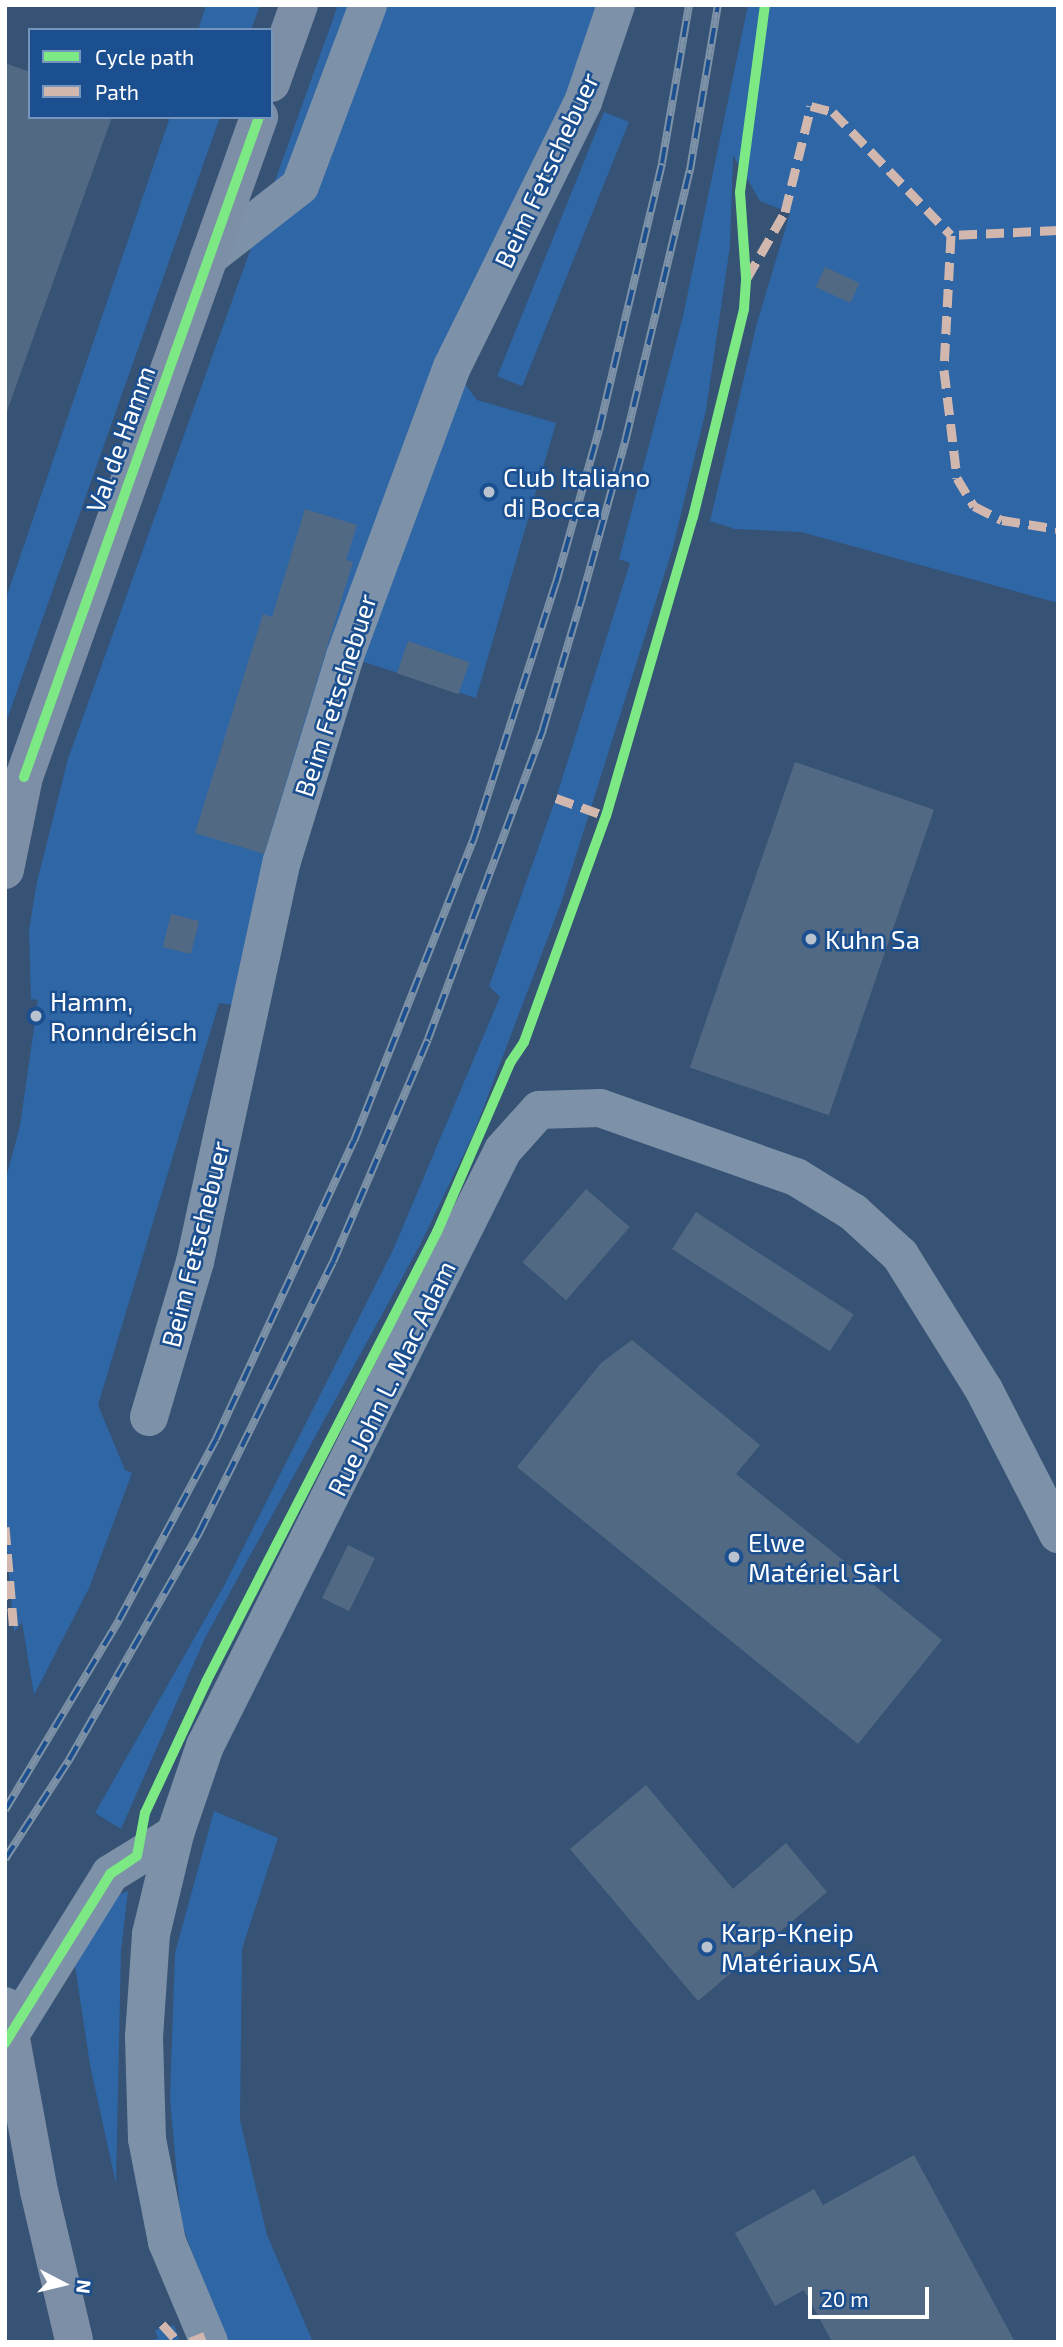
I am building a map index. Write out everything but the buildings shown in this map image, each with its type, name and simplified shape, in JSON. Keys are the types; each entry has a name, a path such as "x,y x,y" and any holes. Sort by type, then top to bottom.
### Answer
{"main road":[{"path":"273,77 299,5"},
{"name":"Val de Hamm","path":"5,870 24,777 258,119"},
{"path":"5,818 24,777"},
{"path":"5,2006 39,2191 75,2341"}],"street":[{"path":"209,257 300,186 368,5"},
{"name":"Beim Fetschebuer","path":"149,1417 195,1262 282,861 345,656 452,367 583,102 616,5"},
{"name":"Rue John L. Mac Adam","path":"209,2342 167,2242 148,2139 144,2037 151,1934 175,1833 205,1746 502,1150 539,1110 600,1108 796,1177 853,1212 900,1255 984,1390 1058,1534"},
{"path":"5,2043 110,1874 175,1833"}],"shaded area":[{"path":"206,5 260,5 252,28 199,28"},
{"path":"338,5 616,5 452,367 477,400 556,423 476,698 345,656 250,1008 219,1003 98,1405 125,1470 132,1473 89,1588 34,1695 22,1622 14,1632 6,1539 5,1181 20,1126 38,1000 31,999 29,930 37,882 68,759"},
{"path":"748,5 1058,5 1058,603 801,532 735,529 710,521 757,323 790,213 760,201 733,155 730,246 706,410 673,547 561,903 473,1135 420,1245 205,1638 121,1829 95,1813 225,1584 393,1250 500,997 489,986 556,798 630,563 619,559 683,316"},
{"path":"604,112 629,122 522,386 497,376"},
{"path":"169,119 219,119 5,725 5,601"},
{"path":"214,1811 278,1838 242,1949 240,2120 267,2235 313,2342 224,2342 181,2222 170,2098 175,1953"},
{"path":"128,1891 121,1951 116,2184 90,2065 74,1959 110,1898"},
{"path":"174,2325 180,2342 147,2342 158,2338 155,2330"}],"railway":[{"path":"5,1810 119,1620 216,1439 354,1141 473,841 556,583 599,430 662,163 689,5"},
{"path":"5,1859 69,1760 199,1533 333,1262 428,1039 543,729 582,597 626,438 690,170 718,5"}],"marked path":[{"path":"747,278 785,212 811,106 833,112 951,235"},
{"path":"1058,230 951,235 944,370 957,478 974,506 1002,520 1058,529"},
{"path":"556,798 606,816"},
{"path":"5,1527 14,1632"},
{"path":"162,2324 178,2342"},
{"path":"190,2342 205,2336"}],"cycle path":[{"path":"5,2043 110,1874 137,1856 145,1813 206,1682 437,1232 510,1063 524,1042 606,816 693,517 744,309 746,278 740,192 765,5"},
{"path":"24,777 258,119"}],"place":[{"name":"Club Italiano di Bocca","path":"489,492"},
{"name":"Kuhn Sa","path":"811,939"},
{"name":"Hamm, Ronndréisch","path":"36,1016"},
{"name":"Elwe Matériel Sàrl","path":"734,1557"},
{"name":"Karp-Kneip Matériaux SA","path":"707,1947"}]}
